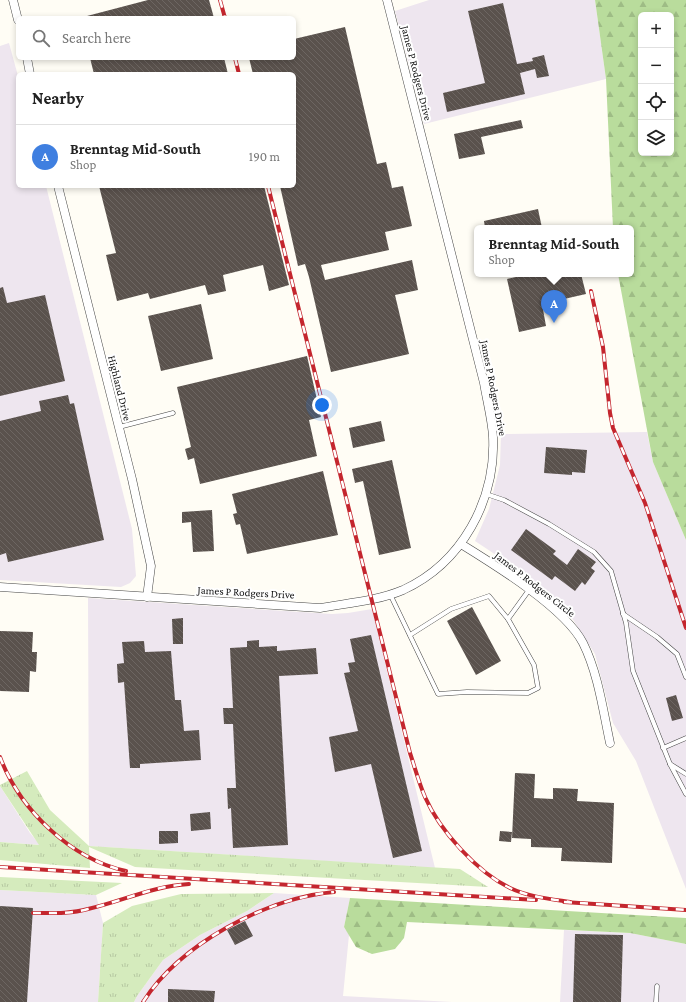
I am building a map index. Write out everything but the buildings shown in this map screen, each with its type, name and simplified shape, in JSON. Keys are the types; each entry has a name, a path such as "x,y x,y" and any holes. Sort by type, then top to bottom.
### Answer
{"street":[{"path":"13,0 17,16"},
{"name":"James P Rodgers Drive","path":"0,587 320,608 372,600 403,590 444,562 461,544 477,518 486,494 493,466 493,436 484,383 387,0"},
{"path":"27,60 30,72"},
{"name":"Highland Drive","path":"59,188 119,427 151,566 147,597"},
{"name":"James P Rodgers Circle","path":"461,544 500,568 529,590 570,625 582,641 595,677 610,743"}],"lane":[{"path":"119,427 173,413"},
{"path":"486,494 504,500 549,524 594,552 610,571 623,614 633,671 663,748 686,794"},
{"path":"508,619 529,590"},
{"path":"390,594 438,694 467,692 528,693 538,688 534,665 508,619 489,596 451,609 410,635"},
{"path":"623,614 658,637 677,654 686,677"},
{"path":"663,748 686,738"},
{"path":"670,764 686,774"},
{"path":"656,1002 657,986"}],"shaded area":[{"path":"429,0 595,0 606,79 424,124 395,11"},
{"path":"9,43 17,72 16,188 47,188 132,529 136,576 130,583 121,587 0,580 0,46"},
{"path":"647,432 653,462 686,540 686,889 636,761 613,723 595,654 570,615 529,577 475,541 489,509 500,465 501,434"},
{"path":"88,598 332,614 372,609 435,868 89,846"},
{"path":"0,786 30,833 40,845 0,842"},
{"path":"0,890 96,895 103,923 98,1002 0,1002"},
{"path":"274,893 350,898 344,927 349,935 343,996 452,1002 134,1002 163,960 200,935 247,911"},
{"path":"564,930 630,933 686,944 686,1002 560,1002"}],"green space":[{"path":"595,0 686,0 686,540 653,462 619,277 634,277 634,225 613,225 606,79"},
{"path":"27,771 50,810 89,846 460,869 488,887 135,867 89,847 90,868 0,860 0,842 39,845 0,786"},
{"path":"0,877 122,883 96,895 0,890"},
{"path":"274,893 247,911 200,935 163,960 134,1002 98,1002 103,923 132,906 181,894"},
{"path":"350,898 686,918 686,944 630,933 407,922 404,938 395,949 372,954 356,947 344,927"}],"railway":[{"path":"220,0 224,16"},
{"path":"236,60 238,72"},
{"path":"269,188 410,753 425,797 450,837 473,861 497,881 525,894 570,902"},
{"path":"591,291 603,347 613,428 645,503 686,628"},
{"path":"0,757 9,777 20,795 34,813 50,829 67,844 86,856 106,865 126,871"},
{"path":"0,867 536,900"},
{"path":"33,913 81,911 150,891 176,885 189,884"},
{"path":"143,1002 159,981 179,961 202,943 227,928 253,914 281,904 308,896 334,892"},
{"path":"564,902 686,910"}],"place":[{"name":"Brenntag Mid-South","path":"554,323"}]}
